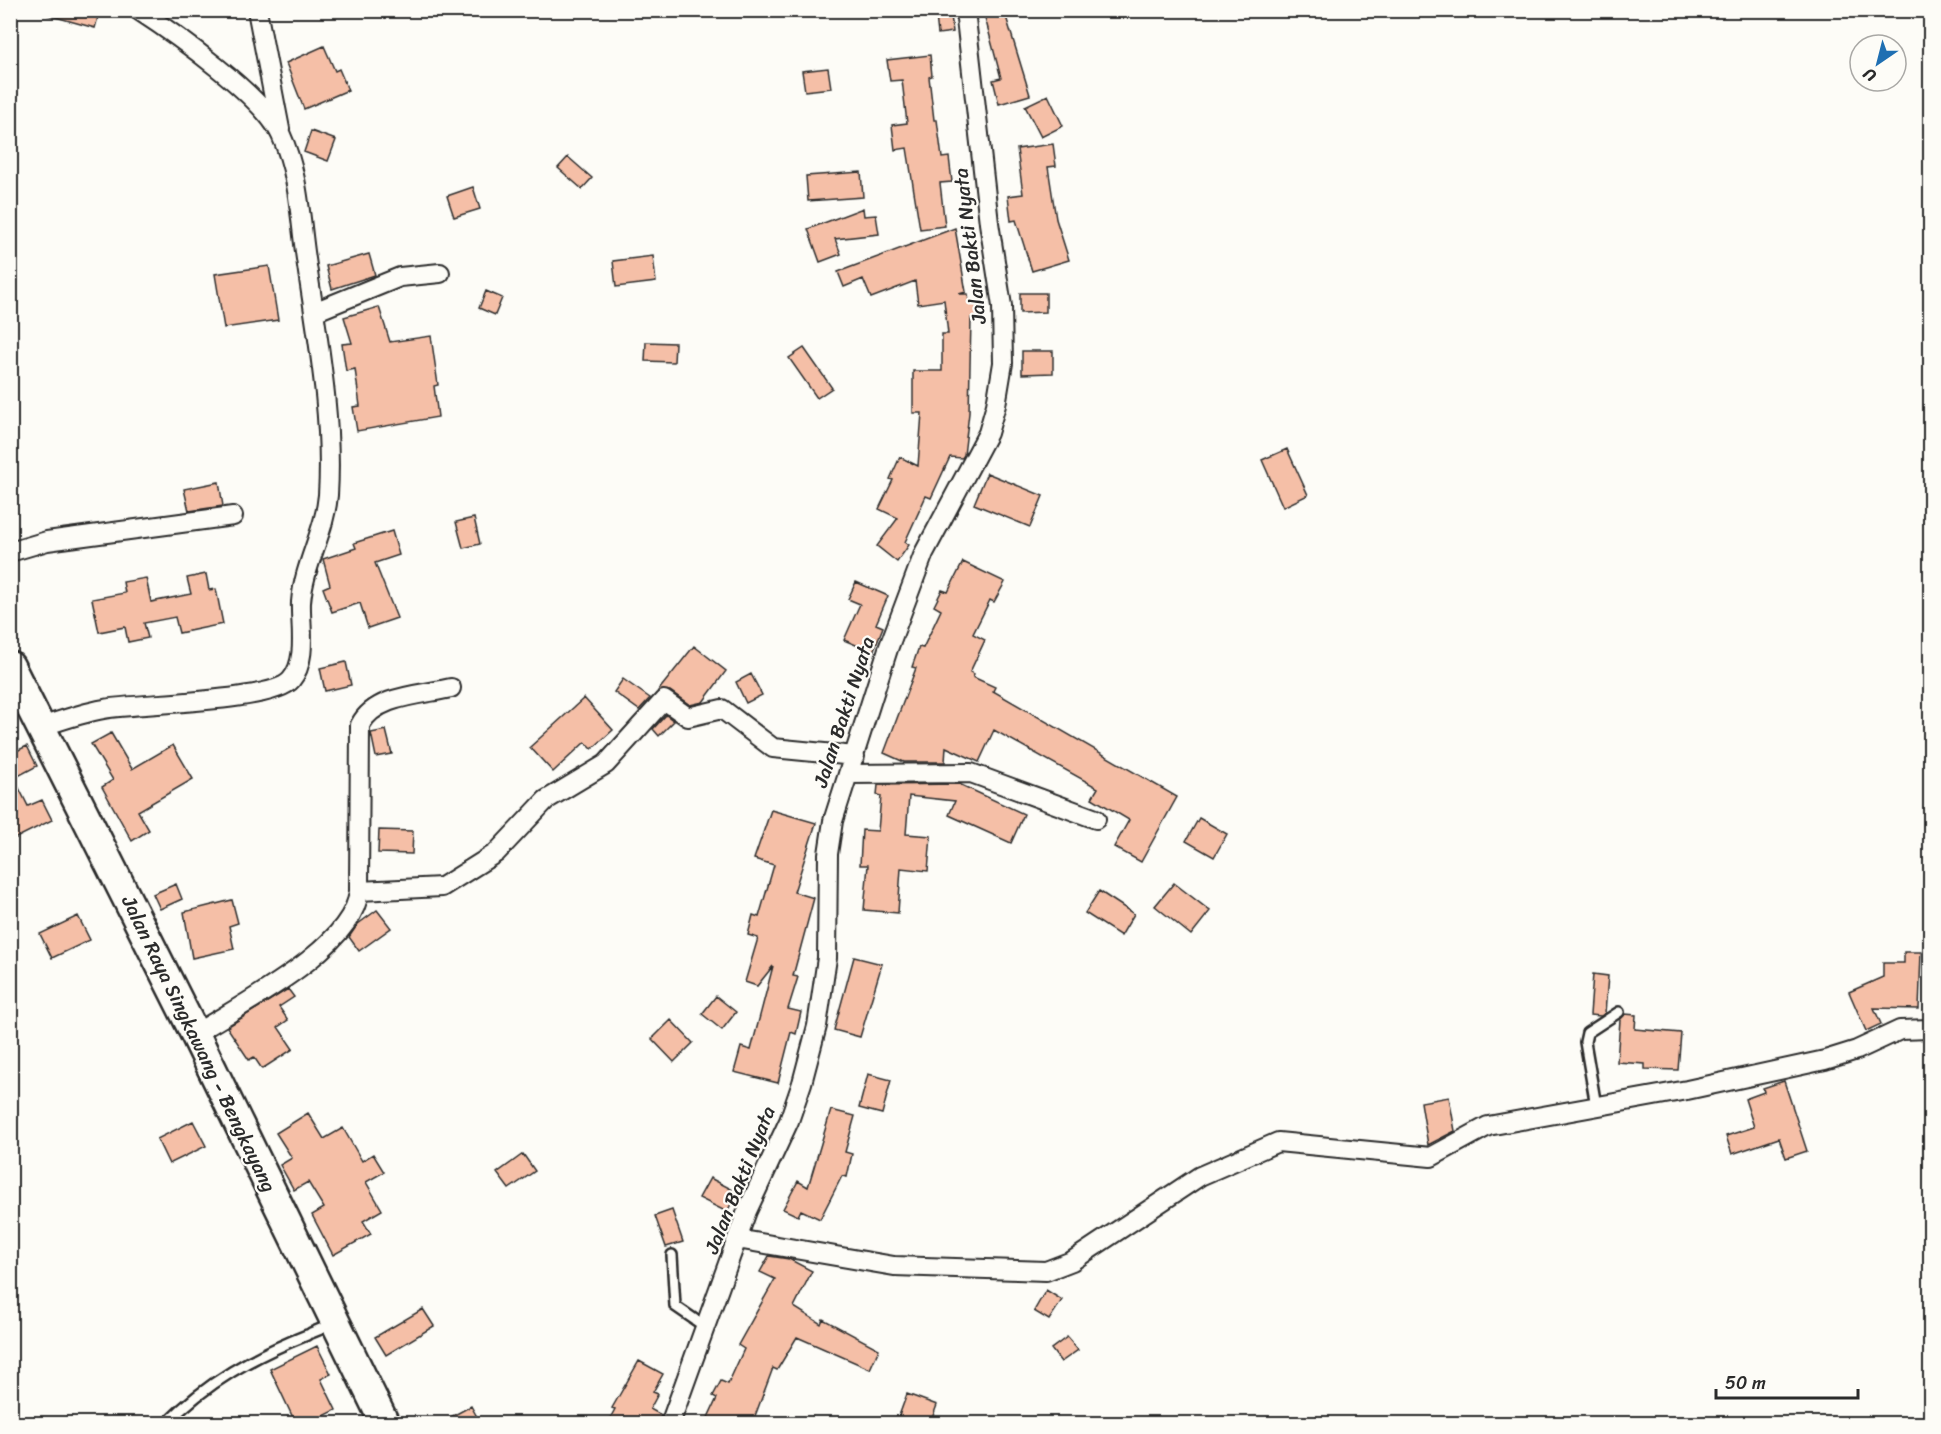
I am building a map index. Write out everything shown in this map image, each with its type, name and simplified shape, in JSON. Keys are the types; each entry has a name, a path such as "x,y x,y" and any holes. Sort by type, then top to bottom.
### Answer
{"main road":[{"name":"Jalan Raya Singkawang - Bengkayang","path":"10,666 195,1034 318,1330 385,1424"}],"street":[{"path":"138,10 239,85 263,110 281,134"},
{"path":"41,727 74,715 105,709 232,698 282,688 291,681 300,662 301,601 306,570 322,531 328,495 326,418 298,195 281,134 257,10"},
{"name":"Jalan Bakti Nyata","path":"670,1424 707,1328 737,1239 789,1121 817,1026 827,958 828,854 832,822 905,596 929,544 988,433 996,405 1003,363 1002,306 989,223 965,10"},
{"path":"314,312 400,278 440,273"},
{"path":"10,552 46,541 233,516"},
{"path":"195,1034 312,960 347,924 358,906 359,891 360,725 365,716 378,705 451,688"},
{"path":"359,891 442,887 496,853 546,800 606,764 664,700 688,717 722,709 773,748 855,756"},
{"path":"848,774 971,772 1096,819"},
{"path":"737,1239 894,1266 1046,1271 1072,1261 1200,1176 1278,1143 1431,1157 1488,1126 1688,1090 1825,1060 1857,1050 1900,1030 1930,1029"}],"lane":[{"path":"1596,1106 1585,1042 1587,1033 1619,1012"},
{"path":"672,1255 675,1306 707,1328"},
{"path":"166,1424 205,1387 241,1365 318,1330"}],"building":[{"path":"48,10 100,10 95,28 48,15"},
{"path":"983,10 1004,10 1030,95 999,104 993,80 1001,78"},
{"path":"951,15 953,32 938,34 936,16"},
{"path":"324,46 335,71 339,69 348,90 304,109 286,63"},
{"path":"930,55 932,76 929,77 934,120 937,120 942,158 949,157 952,182 940,183 945,226 920,229 907,148 895,150 892,125 907,123 902,80 890,81 887,60"},
{"path":"828,68 831,88 805,91 802,71"},
{"path":"1048,95 1063,126 1041,137 1025,106"},
{"path":"311,131 336,140 328,161 304,152"},
{"path":"1053,144 1056,166 1048,167 1056,219 1069,260 1032,271 1016,220 1011,221 1008,196 1023,194 1017,149"},
{"path":"568,157 592,178 582,189 558,168"},
{"path":"861,172 863,197 808,201 806,176"},
{"path":"473,187 480,209 454,217 447,196"},
{"path":"863,208 864,216 876,215 879,234 835,239 841,254 820,262 808,229"},
{"path":"955,228 966,292 959,294 968,294 969,302 977,301 979,317 971,318 969,413 964,455 962,458 950,457 931,498 926,496 905,542 909,545 897,562 877,546 898,518 879,509 893,480 890,479 900,457 918,466 922,413 913,413 913,371 942,371 942,334 948,334 944,300 918,304 915,281 871,298 863,279 844,287 838,272"},
{"path":"369,254 375,275 332,289 326,266"},
{"path":"653,256 656,282 616,287 613,261"},
{"path":"269,266 278,320 224,328 215,274"},
{"path":"486,291 502,298 495,315 479,308"},
{"path":"1020,293 1046,293 1046,312 1020,313"},
{"path":"379,307 390,342 431,336 438,385 434,386 438,417 357,431 353,407 360,406 355,369 346,371 342,344 352,343 344,317"},
{"path":"646,342 675,343 674,362 645,361"},
{"path":"804,348 832,388 817,398 789,358"},
{"path":"1022,351 1053,351 1053,373 1022,374"},
{"path":"1287,449 1308,495 1283,507 1262,460"},
{"path":"987,473 1043,496 1030,527 974,504"},
{"path":"219,482 223,506 189,511 184,489"},
{"path":"474,518 480,544 463,548 456,522"},
{"path":"392,531 399,555 375,563 397,618 368,628 360,603 332,612 323,588 330,585 323,559 356,548 354,543"},
{"path":"963,562 1005,582 994,602 990,600 973,634 985,640 970,672 974,674 973,677 995,687 993,691 1177,797 1141,862 1114,847 1129,820 1092,798 1098,788 994,730 979,762 946,747 945,762 904,762 884,753 916,668 912,667 919,647 923,648 941,610 934,606 942,590 948,592"},
{"path":"206,574 209,590 216,589 223,624 179,633 175,617 144,623 148,638 128,642 125,627 99,632 92,599 125,593 123,582 146,578 151,602 191,594 187,578"},
{"path":"856,582 888,596 876,624 883,627 873,652 844,640 860,604 848,599"},
{"path":"694,646 726,671 703,702 690,705 670,691 658,691"},
{"path":"346,662 351,685 325,691 320,668"},
{"path":"751,674 762,695 746,703 736,682"},
{"path":"623,679 650,698 639,710 614,692"},
{"path":"584,698 613,730 592,749 585,742 553,772 530,747"},
{"path":"666,715 674,721 659,736 653,729"},
{"path":"386,730 392,754 376,757 371,733"},
{"path":"111,733 132,769 173,745 193,779 138,811 149,830 132,841 102,787 113,780 91,744"},
{"path":"27,746 37,766 14,778 28,806 42,800 52,820 10,841 10,754"},
{"path":"959,784 1024,814 1011,843 949,815 955,801 909,796 906,834 931,836 928,871 901,868 898,913 864,910 868,865 860,865 862,830 878,831 881,796 877,795 878,785"},
{"path":"771,810 816,823 794,892 814,898 793,976 798,977 788,1009 801,1012 796,1034 791,1032 778,1083 734,1072 741,1047 751,1050 773,966 757,986 745,982 758,938 748,935 753,915 759,917 774,865 754,859"},
{"path":"1199,818 1227,834 1214,857 1186,841"},
{"path":"379,830 413,831 412,854 378,853"},
{"path":"1174,883 1210,911 1191,935 1155,906"},
{"path":"176,884 182,899 160,909 153,894"},
{"path":"1099,891 1134,914 1121,936 1085,913"},
{"path":"232,900 238,923 229,926 234,949 192,958 184,912"},
{"path":"377,910 391,928 359,951 349,937 358,924"},
{"path":"78,916 90,940 52,958 40,934"},
{"path":"1904,952 1921,952 1919,1009 1874,1008 1881,1024 1866,1031 1849,992 1883,977 1883,963 1904,963"},
{"path":"854,957 882,964 860,1037 834,1030"},
{"path":"1593,974 1608,976 1605,1013 1601,1016 1590,1015"},
{"path":"288,989 294,997 279,1007 288,1020 278,1027 293,1049 262,1069 254,1057 249,1060 227,1027"},
{"path":"716,996 736,1012 722,1030 702,1014"},
{"path":"1625,1014 1636,1015 1635,1029 1681,1033 1678,1070 1645,1069 1645,1064 1617,1062 1620,1020"},
{"path":"671,1020 693,1043 674,1062 652,1039"},
{"path":"868,1074 891,1080 882,1114 859,1108"},
{"path":"1784,1081 1807,1151 1786,1158 1779,1138 1732,1154 1726,1136 1754,1127 1745,1099 1764,1092 1763,1088"},
{"path":"1449,1097 1455,1131 1428,1145 1421,1102"},
{"path":"831,1110 855,1116 845,1152 852,1154 847,1177 842,1176 820,1219 801,1210 798,1216 783,1209 798,1181 808,1187"},
{"path":"308,1113 324,1139 343,1128 362,1161 373,1154 384,1172 366,1182 382,1210 363,1221 371,1234 333,1255 312,1215 324,1208 308,1182 294,1190 280,1165 292,1158 276,1133"},
{"path":"193,1121 206,1146 169,1164 157,1139"},
{"path":"523,1154 535,1171 509,1189 497,1173"},
{"path":"710,1178 737,1192 727,1212 699,1198"},
{"path":"672,1210 683,1242 666,1247 655,1216"},
{"path":"769,1256 789,1259 812,1271 794,1307 821,1324 823,1319 879,1349 870,1369 797,1337 777,1370 773,1368 752,1424 705,1424 717,1398 713,1396 721,1381 728,1384 744,1349 738,1345 775,1279 760,1272"},
{"path":"1046,1290 1062,1300 1049,1320 1034,1311"},
{"path":"423,1309 434,1326 386,1355 375,1337"},
{"path":"1067,1337 1078,1350 1061,1362 1051,1349"},
{"path":"317,1346 331,1374 321,1379 336,1410 308,1424 296,1424 270,1369"},
{"path":"639,1361 663,1374 653,1392 658,1394 650,1409 661,1415 659,1424 607,1424 615,1409 612,1408"},
{"path":"907,1394 937,1405 930,1424 896,1424"},
{"path":"471,1406 481,1424 438,1424"}]}
